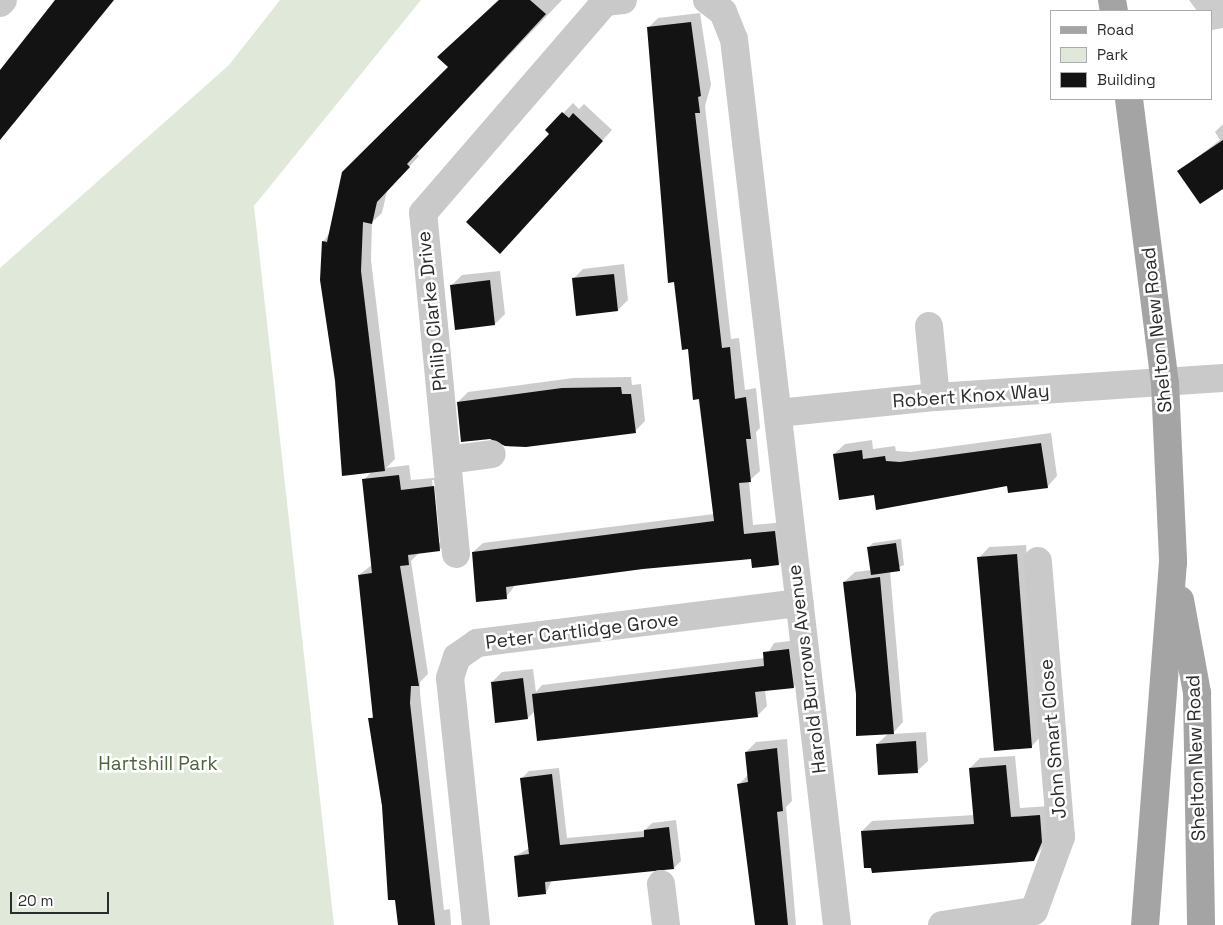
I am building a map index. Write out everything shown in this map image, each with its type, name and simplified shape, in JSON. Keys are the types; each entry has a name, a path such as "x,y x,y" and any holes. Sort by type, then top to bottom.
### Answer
{"main road":[{"name":"Shelton New Road","path":"1129,100 1165,382 1173,562 1145,925"},
{"name":"Shelton New Road","path":"1173,562 1196,693 1200,917"}],"street":[{"path":"0,3 3,0"},
{"name":"Philip Clarke Drive","path":"456,554 423,213 604,2 622,0"},
{"path":"707,0 723,12 734,38 778,413"},
{"path":"929,326 936,396"},
{"name":"Robert Knox Way","path":"778,413 936,396 1223,378"},
{"name":"Harold Burrows Avenue","path":"778,413 837,925"},
{"path":"447,460 492,454"},
{"name":"John Smart Close","path":"942,925 1038,918 1061,837 1038,562"},
{"name":"Peter Cartlidge Grove","path":"476,925 450,678 457,657 477,643 800,603"},
{"path":"661,884 662,925"}],"green space":[{"name":"Hartshill Park","path":"280,0 421,0 254,206 334,925 0,925 0,268 229,65"}],"building":[{"path":"55,0 114,0 0,140 0,70"},
{"path":"499,0 530,0 546,14 407,164 410,167 377,202 372,224 363,222 361,271 385,471 342,476 335,380 320,280 322,241 327,242 342,172 448,67 437,57"},
{"path":"691,22 701,96 698,97 700,113 695,113 722,348 730,347 735,399 746,397 751,439 746,439 751,482 739,483 744,534 775,531 779,565 752,568 751,559 643,569 506,587 507,599 476,602 472,552 714,521 699,399 693,400 688,349 682,350 674,282 668,283 647,27"},
{"path":"562,112 569,118 573,113 603,141 500,254 466,222 549,134 545,130"},
{"path":"1223,140 1223,189 1200,204 1177,171"},
{"path":"614,274 618,311 576,316 572,278"},
{"path":"490,280 495,325 455,330 450,285"},
{"path":"621,387 622,394 631,394 636,433 526,447 505,446 490,439 461,442 457,402 562,388"},
{"path":"1041,443 1048,488 1008,493 1007,486 876,510 874,495 839,500 833,454 862,450 863,459 885,456 886,461 900,462"},
{"path":"399,475 401,490 434,486 440,551 408,555 409,565 400,566 419,686 411,686 410,703 435,925 398,925 395,900 388,900 382,806 368,718 373,718 358,575 372,573 362,479"},
{"path":"896,543 900,571 871,575 867,547"},
{"path":"1017,554 1032,748 994,751 977,557"},
{"path":"880,577 894,734 856,736 856,694 843,582"},
{"path":"789,649 794,688 755,692 758,717 537,741 532,694 764,666 763,652"},
{"path":"523,678 528,719 495,723 491,682"},
{"path":"916,741 918,773 878,775 876,744"},
{"path":"777,748 783,811 777,812 788,925 755,925 737,784 748,782 745,752"},
{"path":"1006,765 1011,817 1040,815 1042,842 1034,861 872,873 871,868 864,868 861,831 974,824 969,768"},
{"path":"552,774 560,845 644,837 644,830 669,827 674,869 545,882 546,894 518,897 514,856 529,854 520,778"}]}
